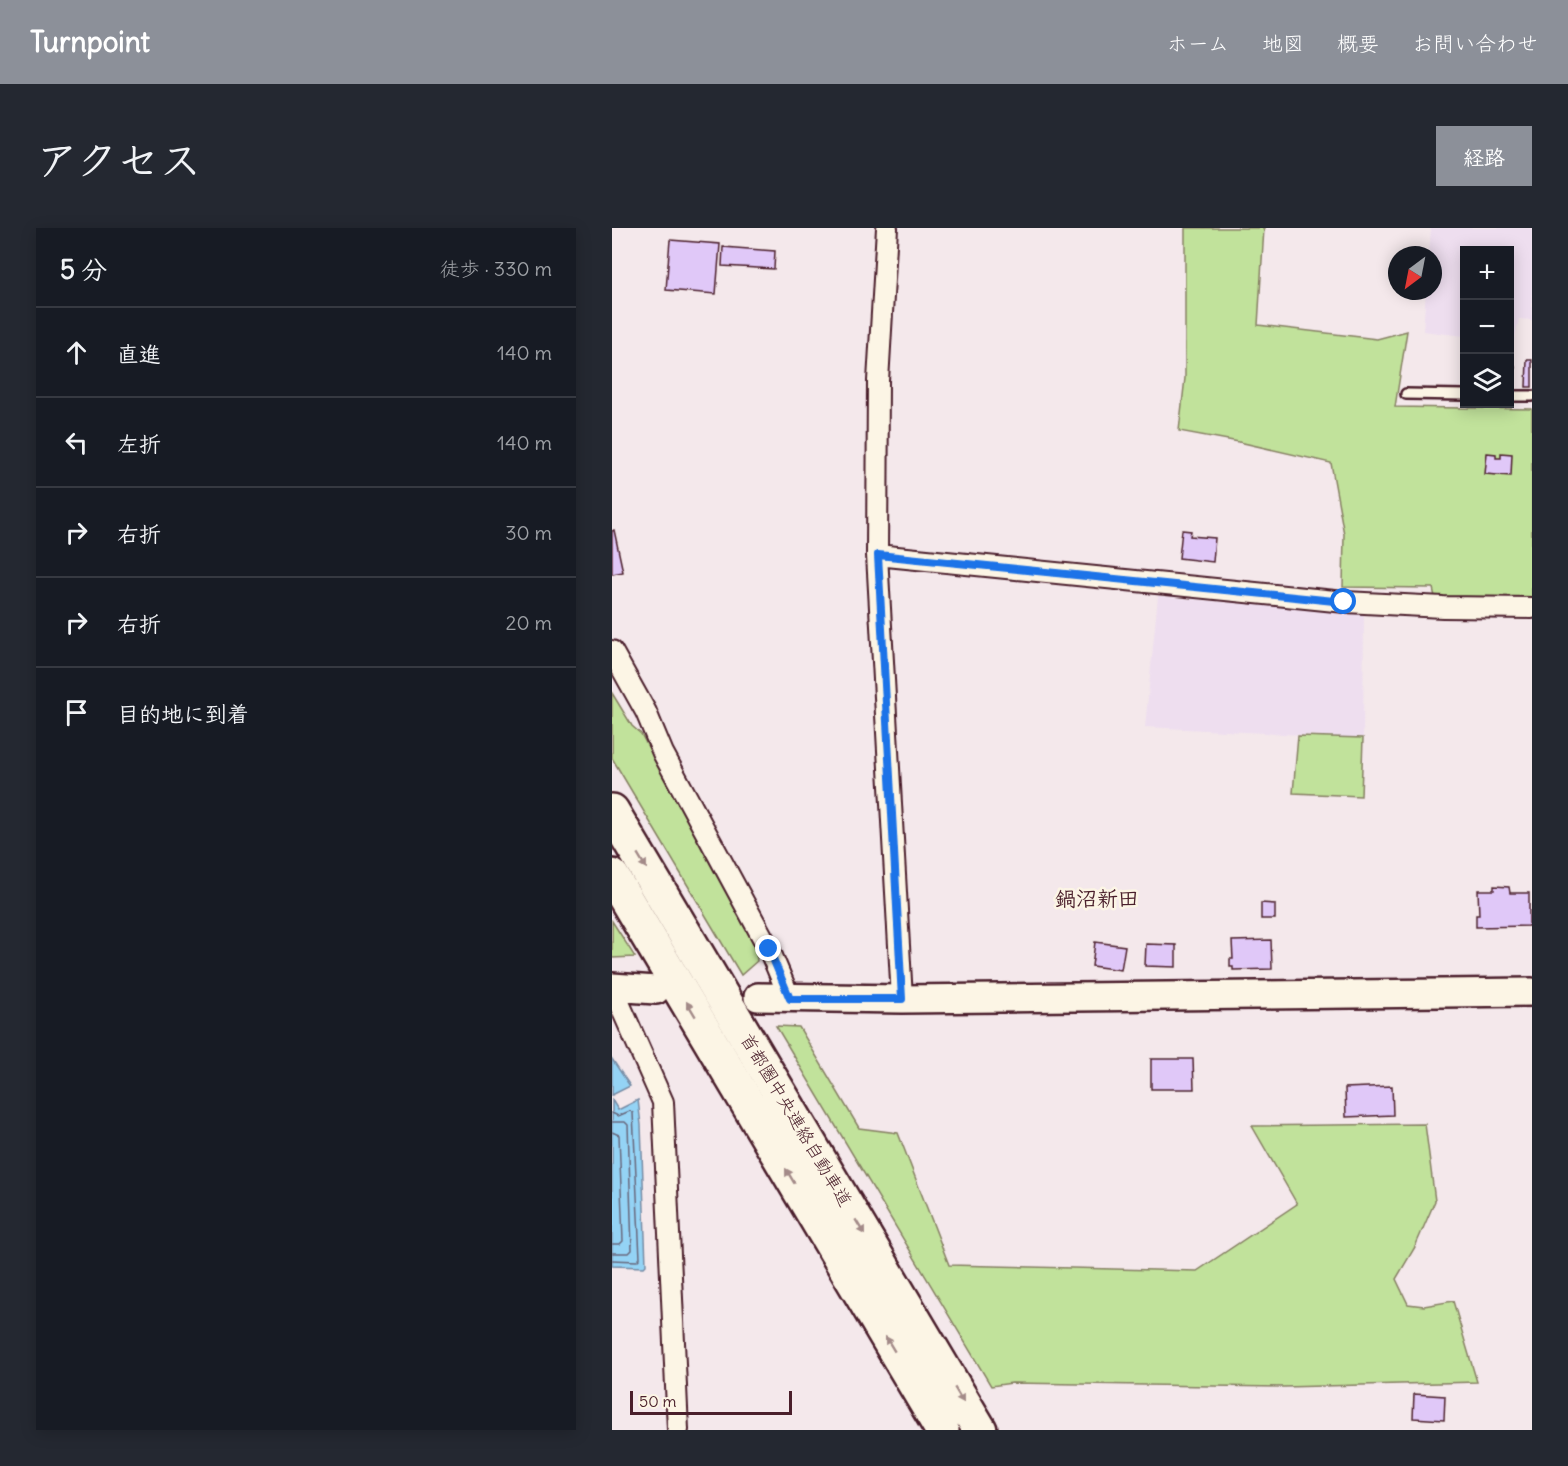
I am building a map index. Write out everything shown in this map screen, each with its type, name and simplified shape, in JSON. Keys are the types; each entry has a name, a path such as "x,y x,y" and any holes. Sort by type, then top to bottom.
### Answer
{"highway":[{"name":"首都圏中央連絡自動車道","path":"612,811 980,1430"},
{"name":"首都圏中央連絡自動車道","path":"612,876 942,1430"}],"street":[{"path":"887,228 878,381 878,555 902,999"},
{"path":"878,555 1344,602 1443,607 1532,608"},
{"path":"612,651 646,712 663,753 769,949 790,999"},
{"path":"656,990 612,987 663,1102 678,1430"},
{"path":"758,998 902,999 1532,992"}],"lane":[{"path":"1406,394 1460,395"},
{"path":"1514,396 1532,396"}],"shaded area":[{"path":"1431,228 1532,228 1532,320 1519,319 1514,341 1514,246 1460,246 1460,336 1423,331 1425,300 1442,300 1442,246 1430,246"},
{"path":"1158,596 1364,615 1363,738 1145,727"}],"green space":[{"path":"1185,228 1264,228 1258,325 1377,339 1407,331 1395,407 1532,409 1532,597 1435,597 1433,588 1343,587 1344,534 1331,463 1179,431 1185,378"},
{"path":"612,693 632,726 641,734 755,943 757,961 741,975 612,758"},
{"path":"1298,736 1363,738 1361,796 1293,793"},
{"path":"612,921 635,957 612,958"},
{"path":"776,1026 799,1027 859,1128 898,1133 949,1265 1197,1271 1297,1204 1252,1126 1425,1124 1435,1201 1415,1247 1396,1279 1408,1304 1424,1306 1453,1301 1477,1382 1284,1387 1012,1383 991,1386"}],"water":[{"path":"612,1059 630,1086 612,1095"},
{"path":"612,1100 618,1110 638,1100 641,1125 646,1265 644,1267 612,1266"}],"building":[{"path":"670,240 720,244 716,294 666,290"},
{"path":"723,247 775,251 774,269 722,266"},
{"path":"1527,360 1532,360 1532,387 1526,387"},
{"path":"1487,453 1496,454 1496,458 1501,458 1501,453 1512,454 1511,476 1485,474"},
{"path":"614,530 623,572 612,574 612,531"},
{"path":"1182,530 1191,531 1190,536 1215,538 1213,562 1179,558"},
{"path":"1494,886 1509,887 1510,893 1529,893 1529,926 1476,927 1476,915 1479,915 1478,890 1494,890"},
{"path":"1261,903 1275,904 1275,919 1261,919"},
{"path":"1271,940 1272,969 1233,970 1233,967 1230,967 1230,959 1233,959 1232,941"},
{"path":"1095,942 1125,946 1121,970 1092,966"},
{"path":"1146,944 1176,945 1176,967 1145,966"},
{"path":"1151,1059 1193,1059 1194,1089 1151,1089"},
{"path":"1392,1086 1393,1115 1346,1117 1345,1088"},
{"path":"1414,1394 1445,1396 1444,1420 1413,1418"}],"district":[{"name":"鍋沼新田","path":"1097,899"}],"route":[{"path":"769,949 790,999 902,999 878,555 1344,602"}]}
